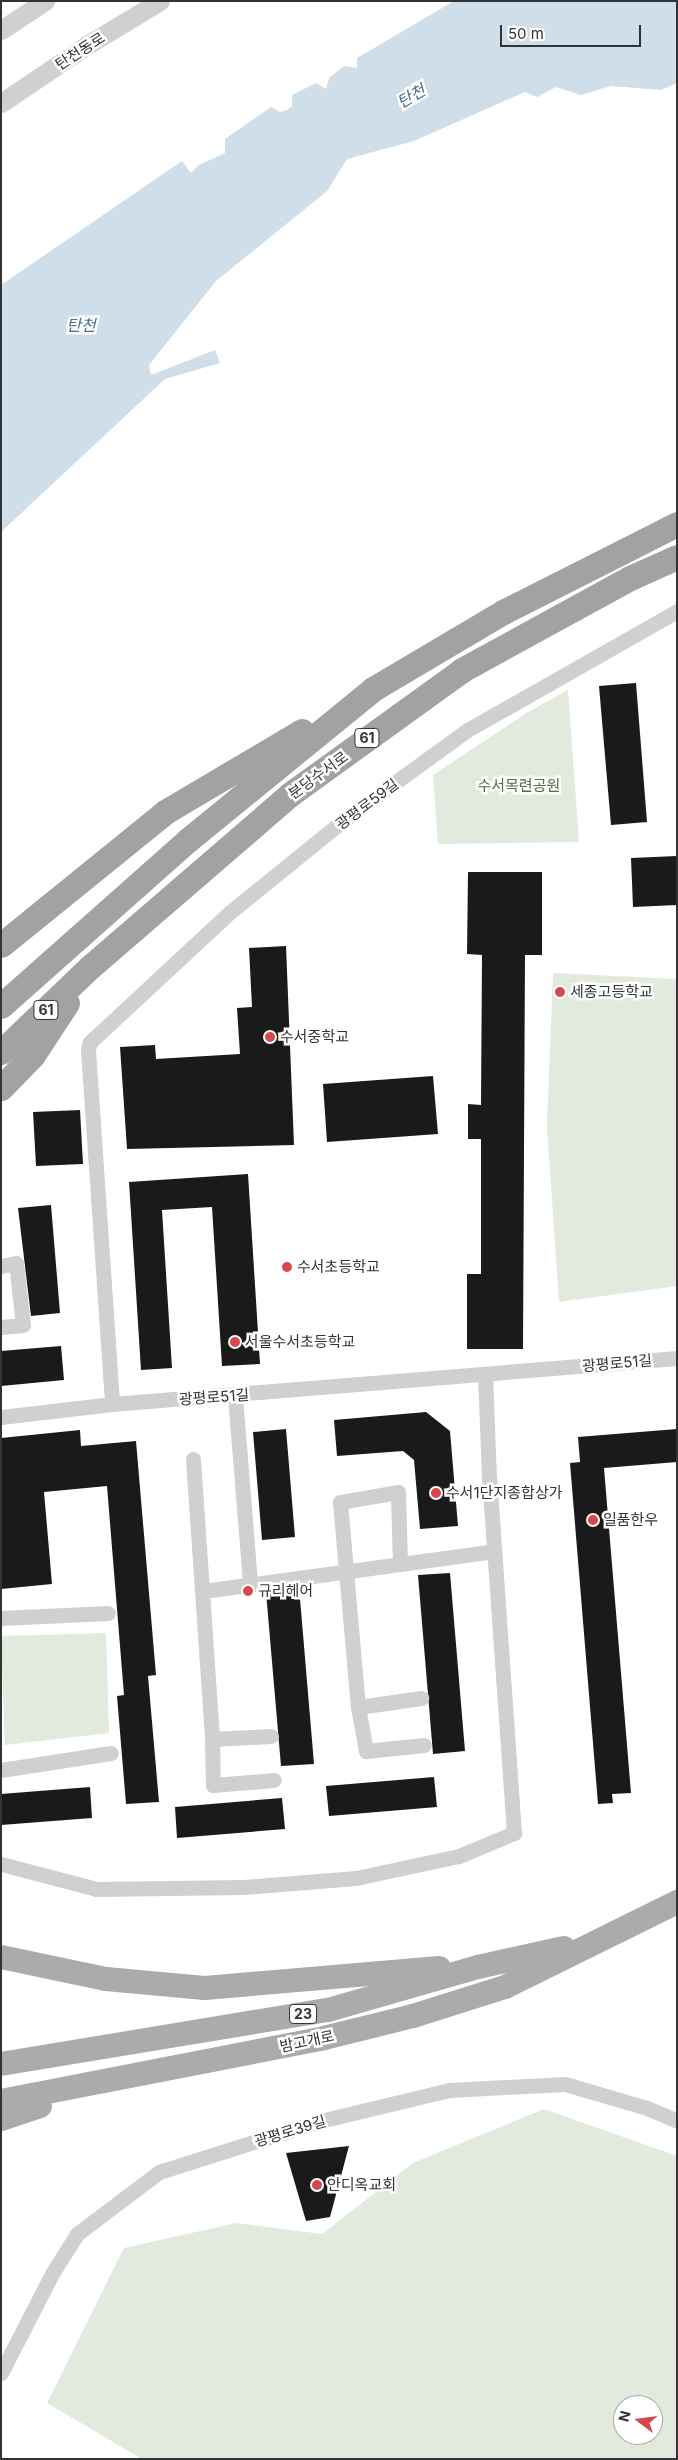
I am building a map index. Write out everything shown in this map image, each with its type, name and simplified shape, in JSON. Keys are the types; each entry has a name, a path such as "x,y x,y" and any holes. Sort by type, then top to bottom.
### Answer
{"highway":[{"name":"분당수서로","path":"1,1006 188,840 372,689 505,611 677,524"},
{"name":"분당수서로","path":"1,1052 90,967 289,795 462,670 630,578 677,557"},
{"path":"3,943 165,812 372,689"},
{"path":"1,1088 33,1055 90,967"}],"main road":[{"name":"밤고개로","path":"1,2101 324,2038 413,2016 505,1987 677,1902"},
{"name":"밤고개로","path":"1,2064 328,2010 478,1967 600,1941"},
{"path":"1,1957 106,1980 205,1988 393,1970 478,1967"},
{"name":"23","path":"1,2119 126,2076"}],"street":[{"path":"1,30 45,1"},
{"name":"탄천동로","path":"1,103 87,45 160,1"},
{"name":"광평로59길","path":"112,1404 88,1050 90,1042 229,913 345,819 466,730 677,611"},
{"path":"1,1266 16,1263 23,1325 1,1327"},
{"name":"광평로51길","path":"1,1417 112,1404 235,1396 677,1358"},
{"path":"1,1864 96,1888 243,1887 356,1878 459,1856 514,1833 494,1551 485,1374"},
{"path":"235,1396 250,1584"},
{"path":"193,1459 204,1591 213,1785 274,1780"},
{"path":"400,1564 398,1492 340,1502 358,1707 366,1751 424,1745"},
{"path":"204,1591 494,1551"},
{"path":"1,1618 108,1614"},
{"path":"358,1707 421,1698"},
{"path":"212,1739 271,1736"},
{"path":"1,1770 111,1754"},
{"name":"광평로39길","path":"1,2373 52,2272 77,2234 159,2172 320,2121 449,2090 565,2084 647,2108 677,2121"}],"green space":[{"name":"수서목련공원","path":"568,690 579,842 438,844 433,775 528,712"},
{"path":"553,973 677,979 677,1286 559,1302 547,1126"},
{"path":"106,1633 109,1733 5,1745 1,1636"},
{"path":"544,2109 677,2156 677,2459 142,2459 47,2403 124,2248 236,2223 322,2234 413,2163"}],"water":[{"name":"탄천","path":"454,1 677,1 677,83 661,90 611,86 581,95 556,87 537,97 525,92 414,141 347,159 327,191 216,281 149,365 151,375 215,350 220,363 165,379 1,532 1,285 182,161 191,173 199,165 225,153 225,139 271,107 280,112 287,110 292,106 292,95 316,83 326,89 329,78 344,66 357,68 357,58"}],"building":[{"path":"636,683 647,822 611,825 599,686"},
{"path":"677,856 677,905 633,907 631,858"},
{"path":"468,872 542,872 542,955 525,955 523,1349 467,1349 467,1274 481,1274 481,1139 468,1139 468,1104 481,1105 482,955 467,954"},
{"path":"286,946 294,1145 127,1149 120,1047 155,1045 156,1059 240,1054 237,1008 252,1007 249,948"},
{"path":"433,1076 438,1134 327,1142 323,1084"},
{"path":"80,1110 83,1164 36,1166 33,1112"},
{"path":"248,1174 260,1364 222,1366 212,1207 162,1210 172,1368 141,1370 129,1182"},
{"path":"51,1205 60,1313 31,1316 18,1208"},
{"path":"61,1346 64,1380 1,1386 1,1351"},
{"name":"수서1단지종합상가","path":"426,1412 450,1431 458,1526 420,1529 414,1460 403,1451 337,1456 334,1420"},
{"path":"286,1429 295,1537 262,1540 253,1432"},
{"path":"677,1429 677,1462 604,1468 631,1793 612,1794 613,1803 598,1804 570,1463 580,1462 578,1437"},
{"path":"80,1430 81,1446 136,1441 156,1675 148,1676 159,1802 126,1804 117,1696 124,1695 107,1486 44,1492 52,1584 1,1589 1,1438"},
{"path":"450,1573 465,1751 433,1754 418,1575"},
{"path":"299,1587 314,1764 281,1766 266,1592"},
{"path":"434,1777 437,1807 329,1816 326,1786"},
{"path":"90,1787 92,1818 1,1825 1,1794"},
{"path":"282,1798 285,1829 177,1838 175,1807"},
{"name":"안디옥교회","path":"349,2146 330,2217 306,2221 286,2153"}],"place":[{"name":"세종고등학교","path":"560,992"},
{"name":"수서중학교","path":"270,1037"},
{"name":"수서초등학교","path":"287,1267"},
{"name":"서울수서초등학교","path":"235,1342"},
{"name":"수서1단지종합상가","path":"436,1493"},
{"name":"일품한우","path":"593,1520"},
{"name":"규리헤어","path":"248,1591"},
{"name":"안디옥교회","path":"317,2185"}]}
